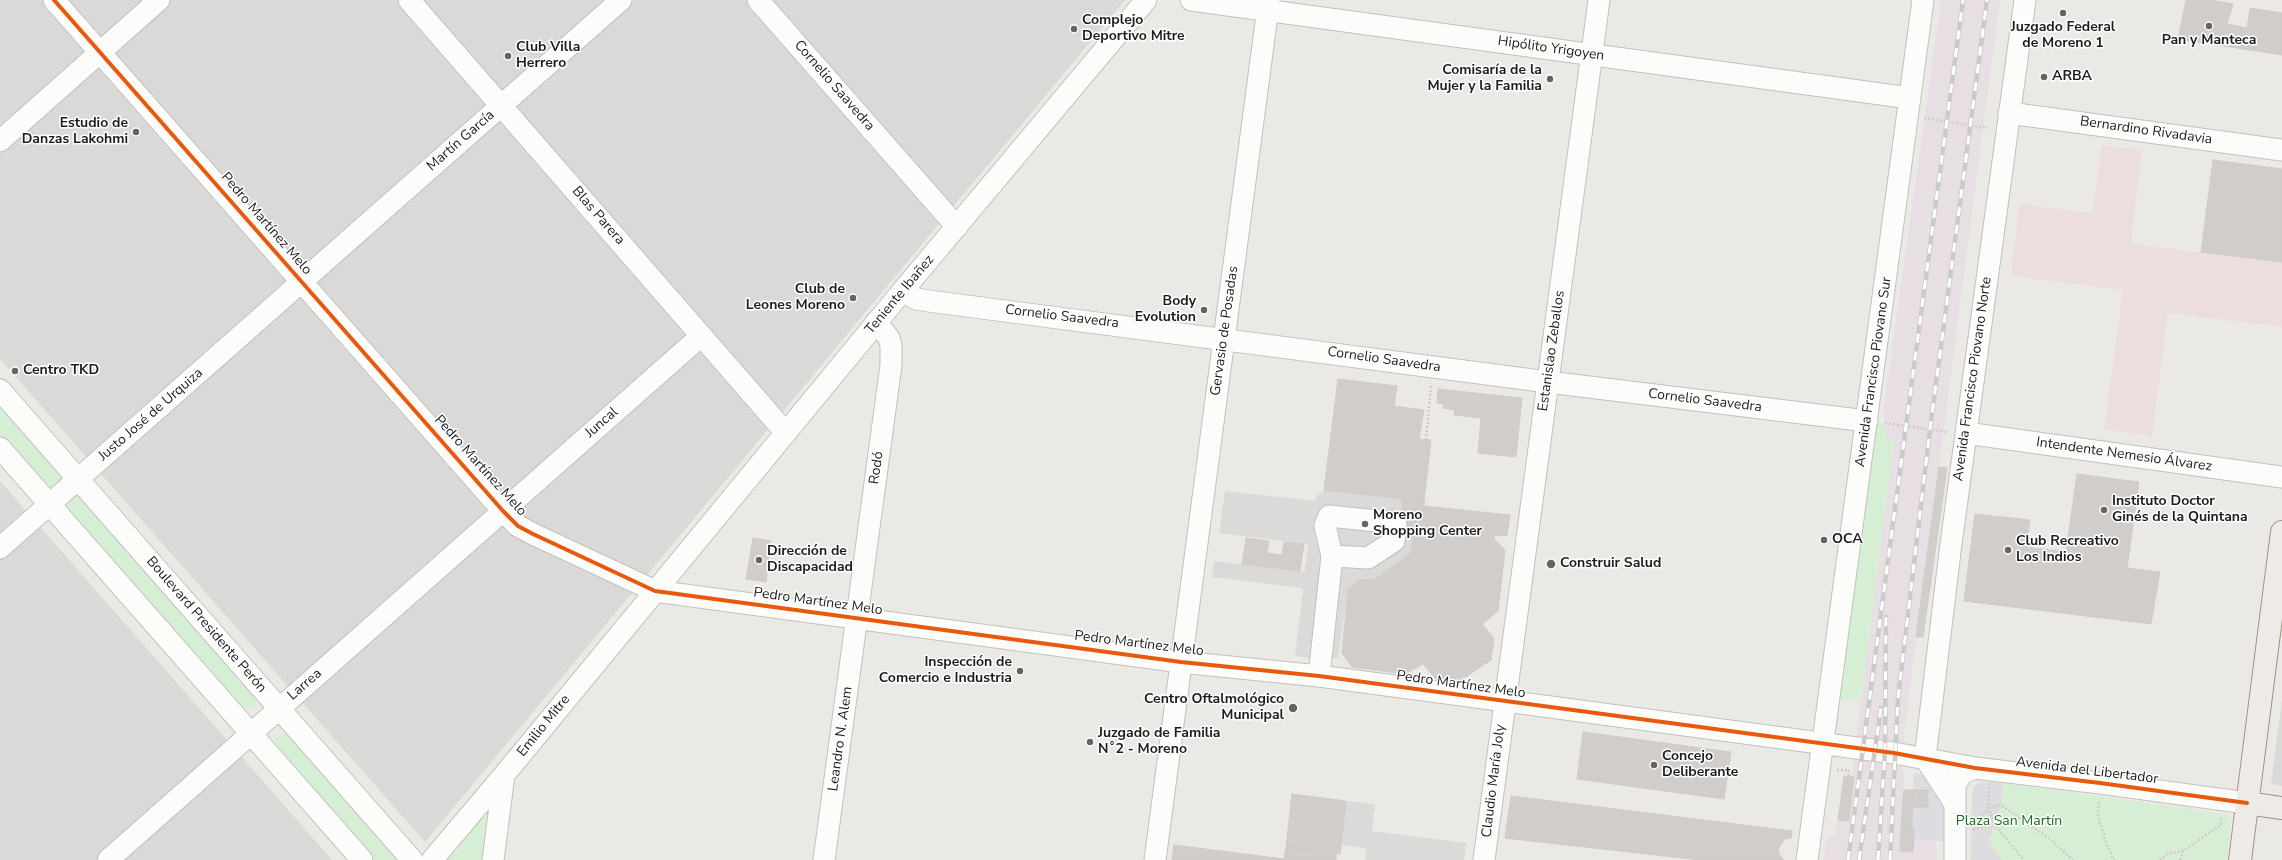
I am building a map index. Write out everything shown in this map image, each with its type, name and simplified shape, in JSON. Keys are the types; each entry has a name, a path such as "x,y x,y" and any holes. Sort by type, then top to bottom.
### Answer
{"main road":[{"path":"2240,860 2282,532"},
{"name":"Avenida del Libertador","path":"2247,803 2282,808"}],"street":[{"name":"Pedro Martínez Melo","path":"54,0 503,511 518,526 655,591 1182,662 1318,676 1924,758"},
{"path":"0,141 159,0"},
{"name":"Blas Parera","path":"409,0 786,433"},
{"name":"Martín García","path":"302,282 621,0"},
{"name":"Cornelio Saavedra","path":"758,0 957,227"},
{"name":"Teniente Ibañez","path":"655,591 876,322 1146,0"},
{"name":"Hipólito Yrigoyen","path":"1191,0 1269,5 1592,54 1909,107"},
{"name":"Estanislao Zeballos","path":"1505,702 1599,0"},
{"name":"Avenida Francisco Piovano Sur","path":"1807,860 1824,744 1923,0"},
{"name":"Avenida Francisco Piovano Norte","path":"1924,758 1966,433 2025,0"},
{"name":"Gervasio de Posadas","path":"1155,860 1269,5"},
{"name":"Bernardino Rivadavia","path":"2008,122 2282,150"},
{"name":"Justo José de Urquiza","path":"0,548 302,282"},
{"name":"Cornelio Saavedra","path":"903,290 916,298 936,302 1224,338 1548,382 1867,421"},
{"name":"Rodó","path":"857,618 892,365 889,338 876,322"},
{"name":"Juncal","path":"503,511 701,336"},
{"name":"Boulevard Presidente Perón","path":"0,390 412,860"},
{"name":"Intendente Nemesio Álvarez","path":"1966,433 2282,477"},
{"path":"0,448 362,860"},
{"name":"Larrea","path":"108,860 503,511"},
{"path":"1318,676 1332,556"},
{"name":"Emilio Mitre","path":"432,860 655,591"},
{"name":"Leandro N. Alem","path":"824,860 857,618"},
{"name":"Claudio María Joly","path":"1484,860 1505,702"},
{"path":"1924,758 1955,804"},
{"name":"Avenida del Libertador","path":"1924,758 1982,768 2100,782 2247,803"},
{"path":"1955,860 1955,784 1963,773 1982,768"},
{"path":"493,860 504,775"}],"path":[{"path":"1909,107 2008,122"},
{"path":"1426,440 1433,367"},
{"path":"1867,421 1966,433"},
{"path":"1982,768 1988,808 1995,825"},
{"path":"1819,777 1834,778 1835,770 1849,770 1846,796"},
{"path":"2100,782 2098,816 2114,860"},
{"path":"2160,860 2167,854 2183,851 2221,825 2224,800"},
{"path":"1970,829 1988,808 2001,805 2051,840 2073,860"},
{"path":"2180,860 2183,851"},
{"path":"2021,856 2024,860"}],"shaded area":[{"path":"0,0 1125,0 425,842 0,359"},
{"path":"1941,0 2000,0 1905,725 1902,769 1905,772 1904,790 1913,790 1912,827 1914,828 1914,840 1936,841 1936,860 1823,860 1826,840 1836,833 1844,776 1852,777 1894,442 1885,439 1886,423 1883,414"},
{"path":"2102,145 2142,150 2131,244 2282,262 2282,327 2168,313 2152,436 2104,429 2123,290 2011,276 2019,204 2092,213"},
{"path":"0,481 332,860 0,860"},
{"path":"1324,490 1402,499 1402,525 1413,540 1411,553 1374,580 1360,580 1348,589 1338,658 1321,659 1295,656 1303,588 1212,577 1214,561 1305,572 1308,544 1219,533 1225,491 1316,501 1317,496"},
{"path":"2282,700 2282,786 2272,784 2271,782"},
{"path":"1914,772 1922,775 1947,812 1946,841 1914,840 1914,828 1912,828 1913,807 1927,807 1928,791 1913,790"},
{"path":"1981,782 2003,783 2001,805 1989,841 2002,860 1971,860 1972,792 1976,785"},
{"path":"1346,801 1375,804 1372,831 1466,843 1464,860 1365,860 1366,848 1341,845"}],"green space":[{"path":"0,401 257,694 255,705 248,709 236,705 0,436"},
{"path":"1875,422 1886,423 1885,439 1894,441 1861,700 1838,699"},
{"path":"283,734 292,734 400,860 372,860 276,751 274,744 276,737"},
{"name":"Plaza San Martín","path":"1981,782 2003,783 2225,814 2231,818 2226,860 1970,860 1972,792 1976,785"},
{"path":"487,817 491,822 485,860 447,860 447,857 478,818"}],"building":[{"name":"Pan y Manteca","path":"2186,0 2210,0 2233,4 2227,24 2247,28 2250,8 2282,13 2282,55 2178,39"},
{"path":"2213,160 2282,169 2282,262 2201,252"},
{"path":"1338,379 1397,386 1394,406 1424,410 1419,439 1431,440 1424,501 1324,490"},
{"path":"1438,389 1522,398 1516,457 1478,453 1481,418 1454,415 1455,410 1443,408 1444,404 1437,403"},
{"path":"1939,467 1947,468 1923,637 1916,637"},
{"name":"Club Recreativo Los Indios","path":"2077,474 2139,482 2127,568 2160,572 2151,624 1964,601 1975,514 2030,520 2026,547 2066,552"},
{"path":"1402,499 1424,501 1424,506 1510,515 1507,536 1495,535 1494,539 1505,550 1498,611 1482,624 1494,638 1491,660 1458,682 1437,680 1423,664 1405,674 1352,667 1342,653 1348,589 1360,580 1374,580 1411,553 1413,540 1403,525"},
{"name":"Dirección de Discapacidad","path":"753,538 771,541 766,582 746,579"},
{"path":"1246,538 1269,541 1267,553 1282,555 1284,542 1304,544 1300,571 1242,564"},
{"name":"Concejo Deliberante","path":"1583,732 1731,752 1724,799 1577,779"},
{"path":"1844,776 1854,777 1852,792 1842,791"},
{"path":"1904,790 1913,790 1912,828 1901,827"},
{"path":"1913,790 1928,790 1928,807 1913,807"},
{"path":"1842,791 1852,792 1849,821 1838,820"},
{"path":"1292,794 1346,801 1340,854 1286,847"},
{"path":"1511,796 1792,831 1791,838 1785,839 1778,849 1779,854 1784,860 1700,860 1505,838"},
{"path":"1901,827 1914,828 1913,852 1900,851"},
{"path":"1174,845 1284,859 1286,847 1336,853 1336,860 1172,860"}],"railway":[{"path":"1848,860 1963,0"},
{"path":"1890,860 1898,698 1930,429 1987,0"},
{"path":"1878,860 1885,752 1886,617"},
{"path":"1859,860 1881,708"}],"cycle path":[{"path":"54,0 503,511 518,526 655,591 1181,662 1319,676 1894,753 1975,768 2247,803"}],"place":[{"name":"Juzgado Federal de Moreno 1","path":"2063,13"},
{"name":"Pan y Manteca","path":"2209,26"},
{"name":"Complejo Deportivo Mitre","path":"1074,29"},
{"name":"Club Villa Herrero","path":"508,56"},
{"name":"ARBA","path":"2044,77"},
{"name":"Comisaría de la Mujer y la Familia","path":"1550,79"},
{"name":"Estudio de Danzas Lakohmi","path":"136,132"},
{"name":"Club de Leones Moreno","path":"853,298"},
{"name":"Body Evolution","path":"1204,310"},
{"name":"Centro TKD","path":"15,371"},
{"name":"Instituto Doctor Ginés de la Quintana","path":"2104,510"},
{"name":"Moreno Shopping Center","path":"1365,524"},
{"name":"OCA","path":"1824,540"},
{"name":"Club Recreativo Los Indios","path":"2008,550"},
{"name":"Dirección de Discapacidad","path":"759,560"},
{"name":"Construir Salud","path":"1551,564"},
{"name":"Inspección de Comercio e Industria","path":"1020,671"},
{"name":"Centro Oftalmológico Municipal","path":"1293,708"},
{"name":"Juzgado de Familia N˚2 - Moreno","path":"1090,742"},
{"name":"Concejo Deliberante","path":"1654,765"}]}
